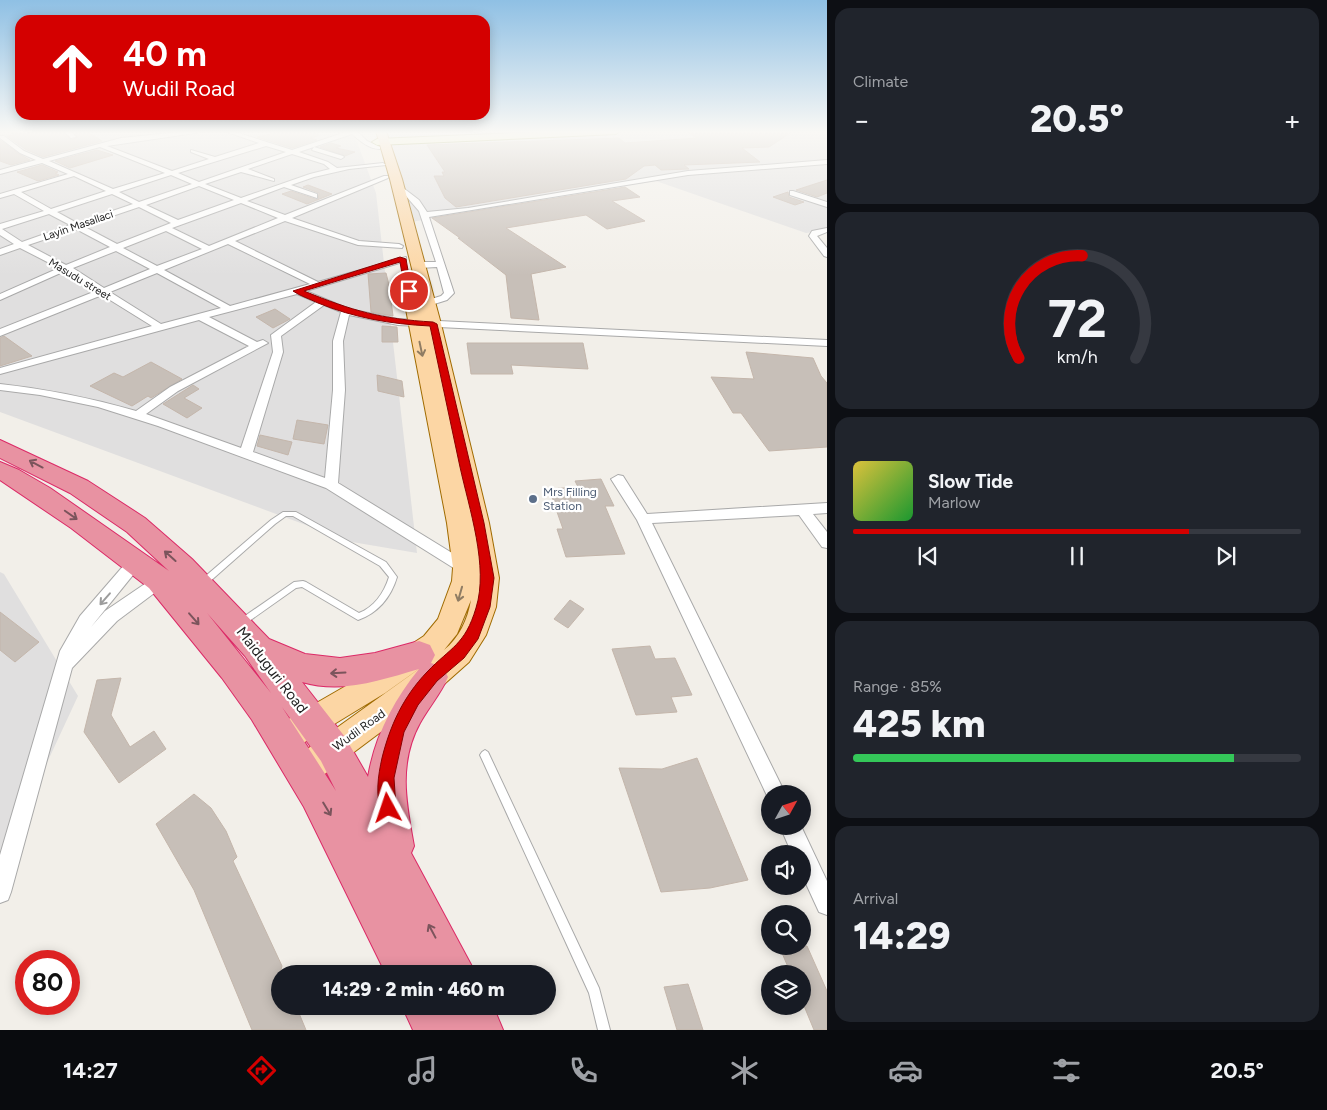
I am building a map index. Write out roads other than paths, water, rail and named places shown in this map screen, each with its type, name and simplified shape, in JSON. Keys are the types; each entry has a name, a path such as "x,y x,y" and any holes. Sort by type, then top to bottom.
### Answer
{"highway":[{"name":"Maiduguri Road","path":"0,448 79,487 136,525 200,586 246,636 333,749 397,864 449,965"},
{"path":"0,470 22,481 148,571 216,644 284,738 329,812 354,858 405,965"},
{"path":"246,636 302,669 328,674 426,666 413,700 397,730 386,778 397,864"},
{"path":"428,1015 436,1030"},
{"path":"473,1015 480,1030"}],"main road":[{"name":"Wudil Road","path":"284,738 311,720 376,684 426,666 464,648 473,635 483,607 488,578 468,523 425,324 389,179"},
{"name":"Wudil Road","path":"395,179 418,227 407,257 428,303 425,324"},
{"name":"Wudil Road","path":"303,771 333,749 426,666 433,644 448,626 457,606 464,581 468,523"}],"street":[{"path":"0,196 58,179"},
{"path":"85,179 178,224"},
{"path":"0,227 152,179"},
{"path":"186,179 285,218 358,243 440,264"},
{"name":"Layin Masallaci","path":"0,252 214,179"},
{"path":"0,297 166,228 304,179"},
{"path":"0,333 285,218 344,179"},
{"path":"402,179 416,198 425,215"},
{"path":"425,215 468,210 652,179"},
{"path":"285,185 314,196"},
{"path":"15,192 231,310"},
{"path":"793,193 827,205"},
{"path":"425,215 418,227 440,264 449,293 444,298 428,303"},
{"path":"166,228 209,249"},
{"path":"827,230 814,232 813,236 827,254"},
{"name":"Masudu street","path":"0,231 21,245 66,268 102,292 160,326"},
{"path":"228,241 318,285"},
{"path":"0,371 160,326 231,310 407,257"},
{"path":"297,291 346,311 382,320 425,324 827,343"},
{"path":"138,416 174,389 276,337 278,333 323,302"},
{"path":"331,485 340,387 336,337 346,311"},
{"path":"201,317 258,346"},
{"path":"246,454 278,352 276,337"},
{"path":"0,387 40,392 100,404 331,485 465,568"},
{"path":"618,479 643,518 770,785"},
{"path":"643,518 827,508"},
{"path":"803,510 827,543"},
{"path":"63,668 111,616 148,571"},
{"path":"0,892 68,651 86,621 148,571"},
{"path":"794,835 827,904"}],"lane":[{"path":"200,586 273,522 285,514 294,514 383,564 393,577 390,588 365,616 358,617 303,584 294,585 246,636"},
{"path":"485,755 595,992 604,1030"}],"place":[{"name":"Mrs Filling Station","path":"533,499"}]}
